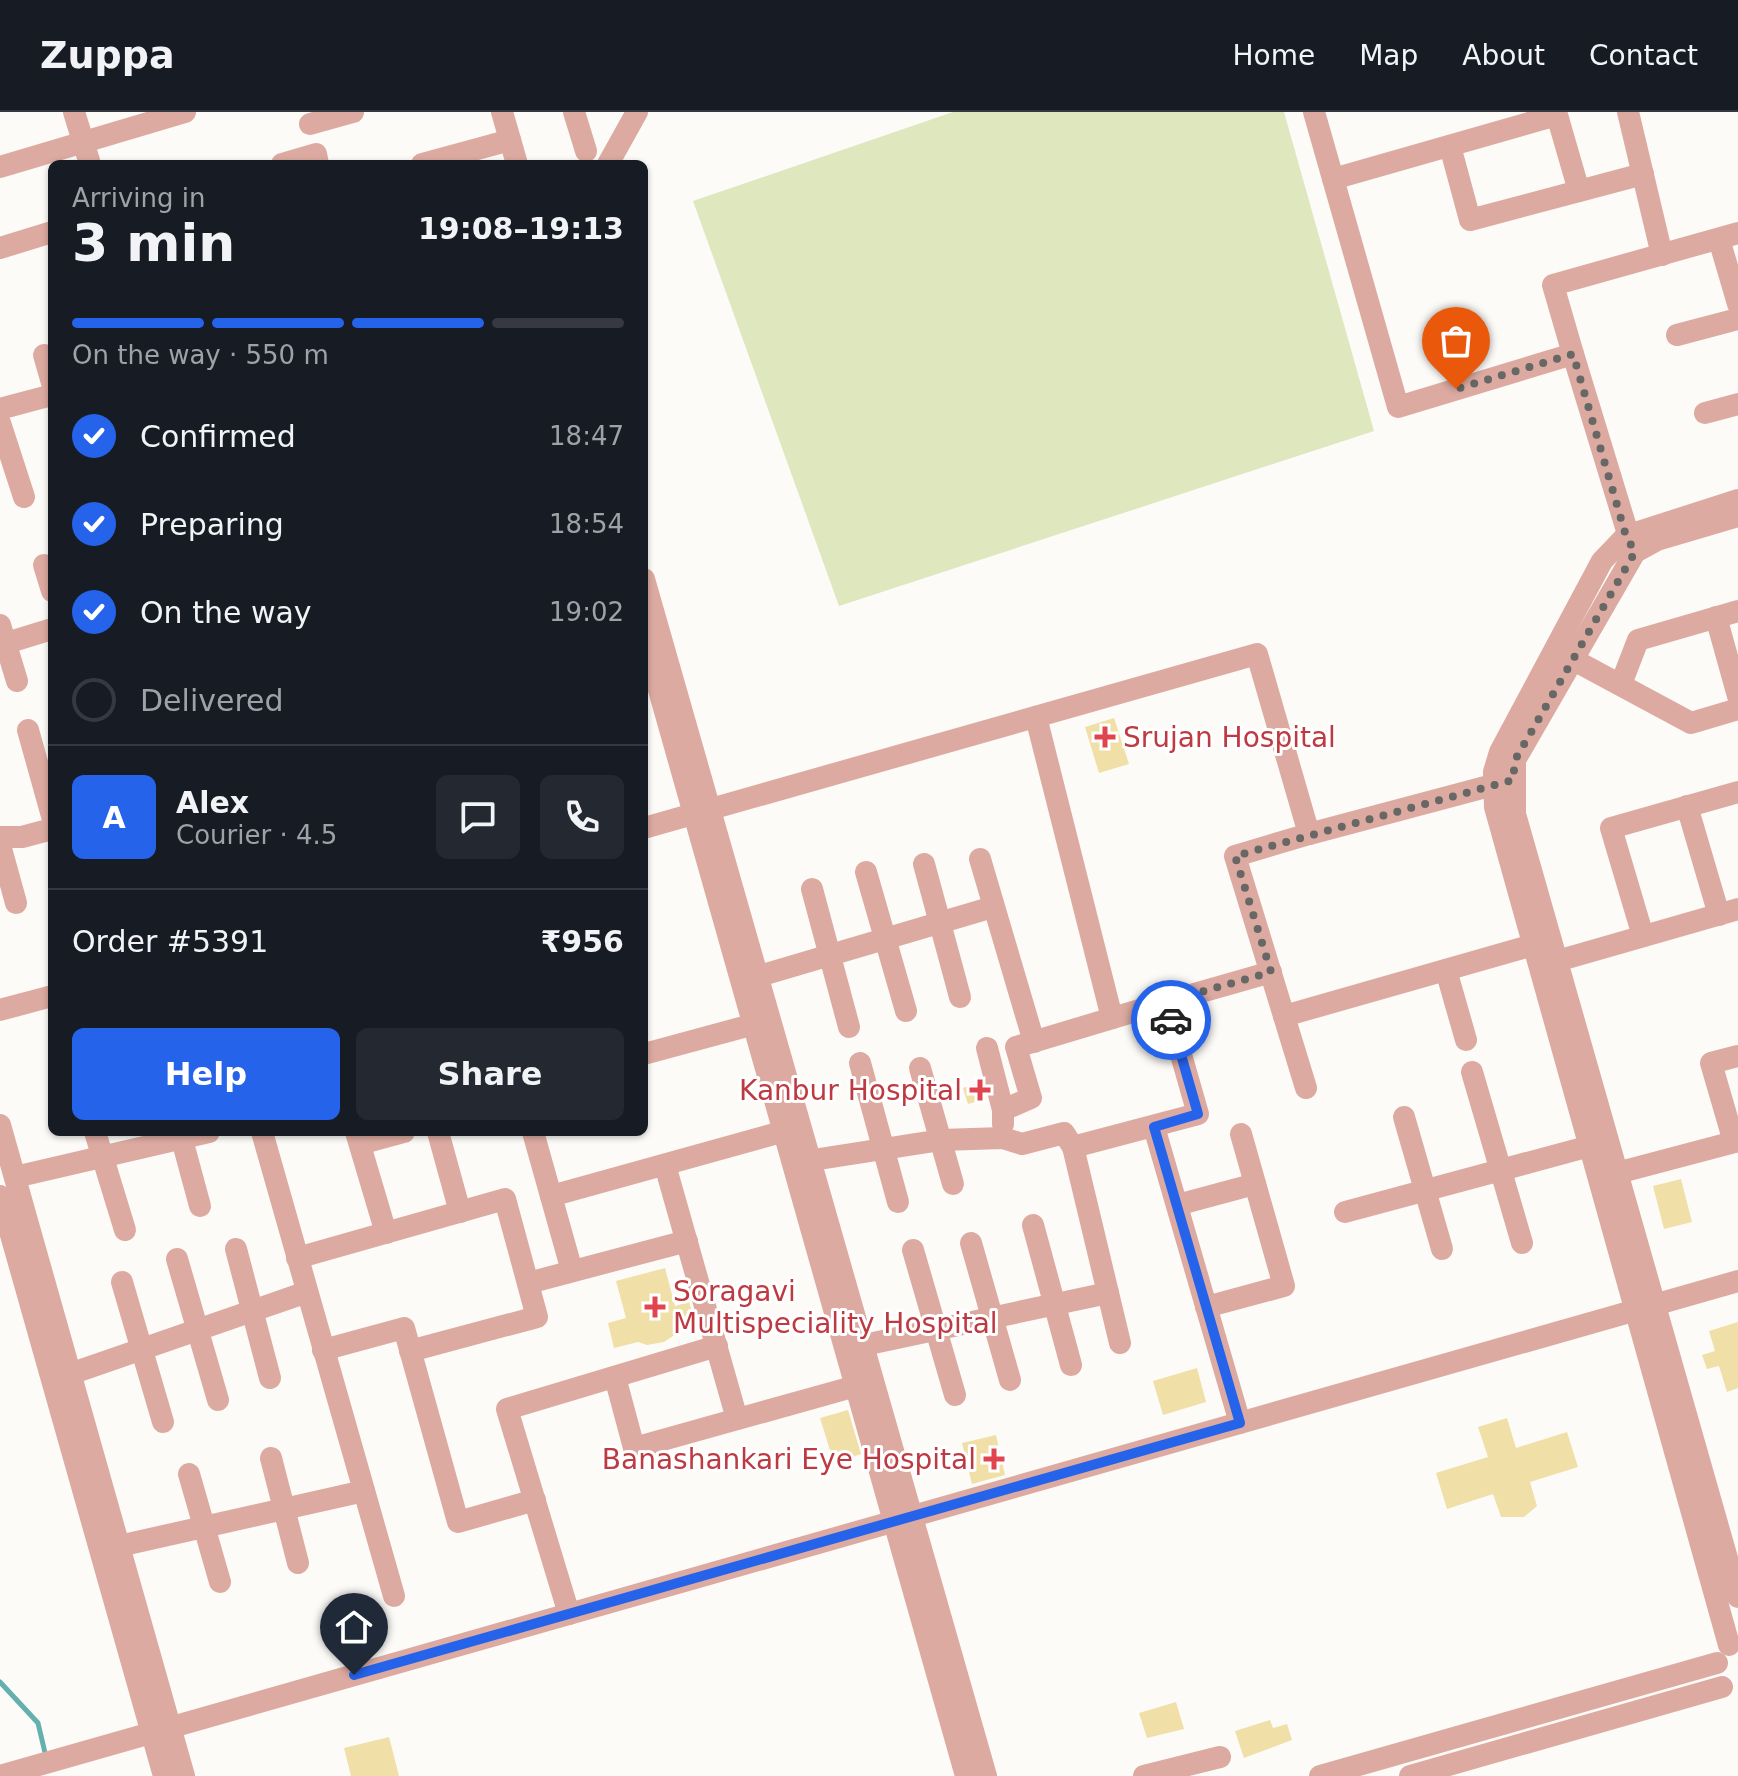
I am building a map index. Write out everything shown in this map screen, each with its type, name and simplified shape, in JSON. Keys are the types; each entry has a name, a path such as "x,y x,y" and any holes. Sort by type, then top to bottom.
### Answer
{"street":[{"path":"74,112 86,153"},
{"path":"0,167 86,153 185,112"},
{"path":"317,159 308,118 353,112"},
{"path":"502,112 516,160"},
{"path":"574,112 586,151"},
{"path":"610,160 637,112"},
{"path":"627,160 654,112"},
{"path":"1314,112 1398,407 1573,354"},
{"path":"1628,112 1662,255"},
{"path":"1333,179 1557,115 1579,191"},
{"path":"437,160 510,140"},
{"path":"1450,146 1470,220 1643,174"},
{"path":"0,248 48,233"},
{"path":"1738,304 1729,236 1553,285 1630,544 1572,659 1515,760 1495,807 1590,1146 1738,1597"},
{"path":"1677,335 1738,319"},
{"path":"44,355 48,369"},
{"path":"0,409 48,396"},
{"path":"1705,413 1738,404"},
{"path":"0,423 24,497"},
{"path":"1410,1776 1730,1692 1728,1650 1645,1307 1617,1173 1504,782 1500,752 1602,561 1630,544 1738,500"},
{"path":"1630,544 1657,540 1738,516"},
{"path":"44,565 48,578"},
{"path":"648,595 755,1024 785,1131 803,1162 864,1345 966,1776"},
{"path":"1621,684 1638,640 1738,611"},
{"path":"1716,617 1738,695"},
{"path":"17,681 2,638 48,630"},
{"path":"648,827 1257,654 1309,834"},
{"path":"648,655 759,976 856,1386 986,1776"},
{"path":"1572,659 1691,723 1738,709"},
{"path":"1036,717 1112,1018"},
{"path":"28,730 48,802"},
{"path":"1306,1088 1235,856 1504,782"},
{"path":"1643,936 1611,828 1738,792"},
{"path":"1557,961 1729,912 1687,806"},
{"path":"0,837 22,837 48,830"},
{"path":"0,845 16,903"},
{"path":"980,859 1034,1042"},
{"path":"924,864 960,997"},
{"path":"866,872 906,1011"},
{"path":"812,889 849,1027"},
{"path":"759,976 993,907"},
{"path":"1284,1016 1533,945"},
{"path":"1446,970 1466,1040"},
{"path":"1003,1110 1031,1098 1016,1047 1271,972"},
{"path":"0,1010 48,997"},
{"path":"1073,1147 1198,1114 1166,1002"},
{"path":"648,1053 755,1024"},
{"path":"987,1048 1003,1110 1003,1138"},
{"path":"1617,1173 1736,1141 1711,1063 1738,1056"},
{"path":"860,1063 898,1202"},
{"path":"920,1068 953,1184"},
{"path":"1472,1072 1522,1243"},
{"path":"1404,1117 1442,1249"},
{"path":"0,1125 119,1546 161,1730 164,1776"},
{"path":"1154,1127 1240,1423"},
{"path":"551,1196 785,1131"},
{"path":"803,1162 941,1140 1003,1138 1022,1144 1064,1133 1073,1147 1120,1343"},
{"path":"1206,1307 1284,1286 1241,1134"},
{"path":"96,1136 125,1230"},
{"path":"15,1177 177,1136"},
{"path":"181,1136 200,1206"},
{"path":"263,1136 394,1596"},
{"path":"439,1136 460,1212"},
{"path":"534,1136 572,1271"},
{"path":"358,1138 386,1233"},
{"path":"1345,1212 1590,1146"},
{"path":"665,1165 737,1419"},
{"path":"1177,1205 1255,1184"},
{"path":"0,1196 161,1730 184,1776"},
{"path":"297,1258 505,1199 537,1317 410,1351"},
{"path":"1033,1225 1071,1365"},
{"path":"528,1283 687,1241"},
{"path":"971,1243 1010,1380"},
{"path":"236,1249 270,1378"},
{"path":"913,1250 955,1395"},
{"path":"177,1259 218,1400"},
{"path":"0,1776 1738,1281"},
{"path":"122,1282 163,1422"},
{"path":"70,1374 307,1292"},
{"path":"864,1345 1108,1293"},
{"path":"323,1350 404,1328 458,1522 535,1500"},
{"path":"569,1614 507,1409 717,1346"},
{"path":"615,1377 634,1448 856,1386"},
{"path":"271,1458 298,1563"},
{"path":"189,1474 220,1582"},
{"path":"119,1546 364,1491"},
{"path":"1320,1776 1728,1650"},
{"path":"1144,1776 1220,1757"}],"green space":[{"path":"953,112 1284,112 1374,431 839,606 693,201"}],"building":[{"path":"1114,718 1129,764 1099,773 1085,727"},
{"path":"981,1082 986,1099 968,1104 963,1088"},
{"path":"1681,1179 1692,1222 1664,1229 1653,1186"},
{"path":"665,1268 675,1306 689,1302 696,1324 676,1330 676,1334 664,1342 647,1345 638,1342 614,1348 608,1323 626,1318 616,1281"},
{"path":"1738,1322 1738,1388 1727,1392 1719,1366 1707,1369 1702,1355 1715,1351 1709,1331"},
{"path":"1197,1368 1206,1402 1163,1415 1153,1381"},
{"path":"848,1410 861,1454 834,1463 820,1418"},
{"path":"1507,1418 1516,1448 1567,1432 1578,1467 1530,1482 1537,1506 1524,1517 1501,1517 1493,1494 1447,1509 1436,1473 1488,1457 1478,1427"},
{"path":"996,1435 1005,1475 972,1484 962,1443"},
{"path":"1176,1702 1184,1729 1147,1738 1139,1713"},
{"path":"1270,1720 1273,1728 1287,1724 1292,1740 1244,1758 1235,1731"},
{"path":"389,1737 399,1776 351,1776 344,1748"}],"waterway":[{"path":"0,1682 38,1723 46,1757"}],"way so far":[{"path":"1171,1020 1166,1002 1271,972 1235,856 1513,780 1515,760 1614,583 1635,552 1626,536 1573,354 1456,389"}],"place":[{"name":"Srujan Hospital","path":"1105,737"},
{"name":"Kanbur Hospital","path":"980,1090"},
{"name":"Soragavi Multispeciality Hospital","path":"655,1307"},
{"name":"Banashankari Eye Hospital","path":"994,1459"}],"route":[{"path":"354,1675 1240,1423 1154,1127 1198,1114 1171,1020"}]}
